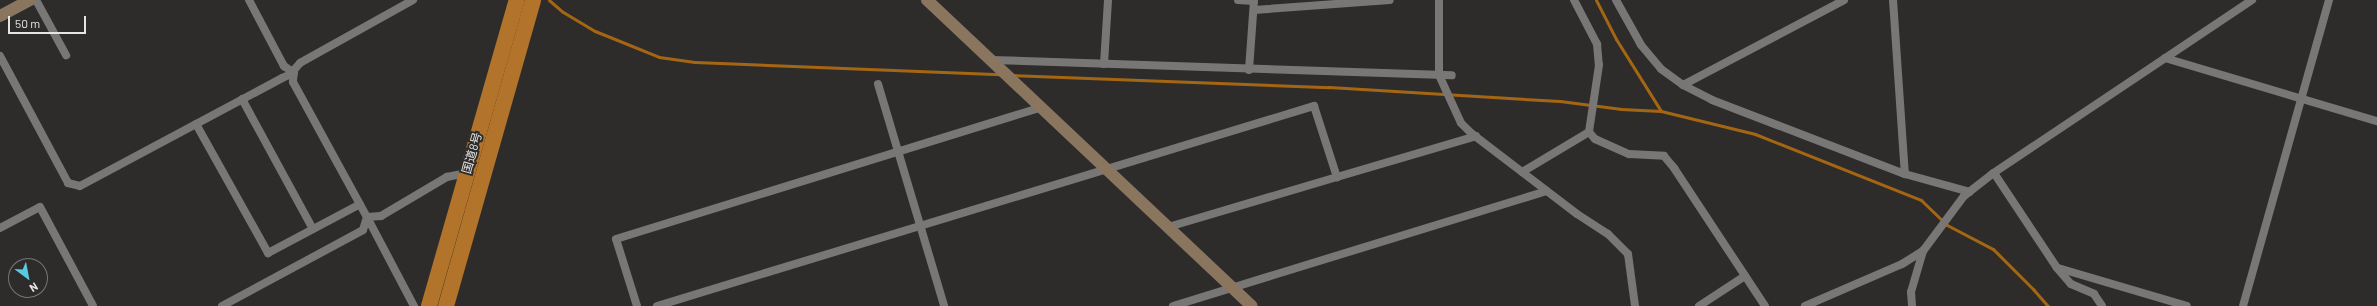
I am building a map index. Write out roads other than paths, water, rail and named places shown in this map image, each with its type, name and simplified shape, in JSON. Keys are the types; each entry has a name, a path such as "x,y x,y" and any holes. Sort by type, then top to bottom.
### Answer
{"highway":[{"name":"国道8号","path":"428,306 517,0"},
{"name":"国道8号","path":"446,306 532,3"}],"street":[{"path":"0,16 30,0"},
{"path":"36,0 66,55"},
{"path":"249,0 284,66 294,73"},
{"path":"413,0 300,63 294,70 293,82 414,306"},
{"path":"927,0 1252,306"},
{"path":"1104,64 1108,0"},
{"path":"1238,0 1254,0 1249,70"},
{"path":"1254,10 1390,0"},
{"path":"1439,0 1440,77 1461,123 1547,191 1608,234 1628,254 1635,306"},
{"path":"1574,0 1597,44 1599,65 1598,82 1589,129 1595,139 1629,154 1664,156 1674,168 1765,306"},
{"path":"1616,0 1641,45 1661,68 1683,84 1712,100 1905,174 1970,192"},
{"path":"1683,84 1844,0"},
{"path":"1893,0 1905,174"},
{"path":"1912,306 1910,292 1925,248 1961,200 1994,173 2252,0"},
{"path":"2243,306 2329,0"},
{"path":"0,56 68,183 80,186 242,99 294,73"},
{"path":"2164,58 2377,121"},
{"path":"994,62 1104,64 1440,77 1452,75"},
{"path":"878,84 944,306"},
{"path":"242,99 313,229"},
{"path":"657,306 1106,168 1314,106 1336,177"},
{"path":"636,306 616,239 1042,107"},
{"path":"196,124 268,253 360,204"},
{"path":"1522,172 1589,129"},
{"path":"1168,227 1476,136"},
{"path":"367,218 381,216 447,177 466,173"},
{"path":"1994,173 2057,268 2071,284 2094,294 2102,306"},
{"path":"1173,306 1547,191"},
{"path":"0,228 40,207 93,306"},
{"path":"222,306 363,230 367,218"},
{"path":"1805,306 1902,264 1925,248"},
{"path":"2057,268 2186,306"},
{"path":"1699,306 1745,276"}],"waterway":[{"path":"549,0 563,12 595,31 659,57 695,62 1000,74"},
{"path":"1596,0 1616,39 1661,111"},
{"path":"1012,75 1329,87 1560,101 1621,109 1661,111 1755,134 1921,200 1947,225 1993,249 2048,306"}]}
